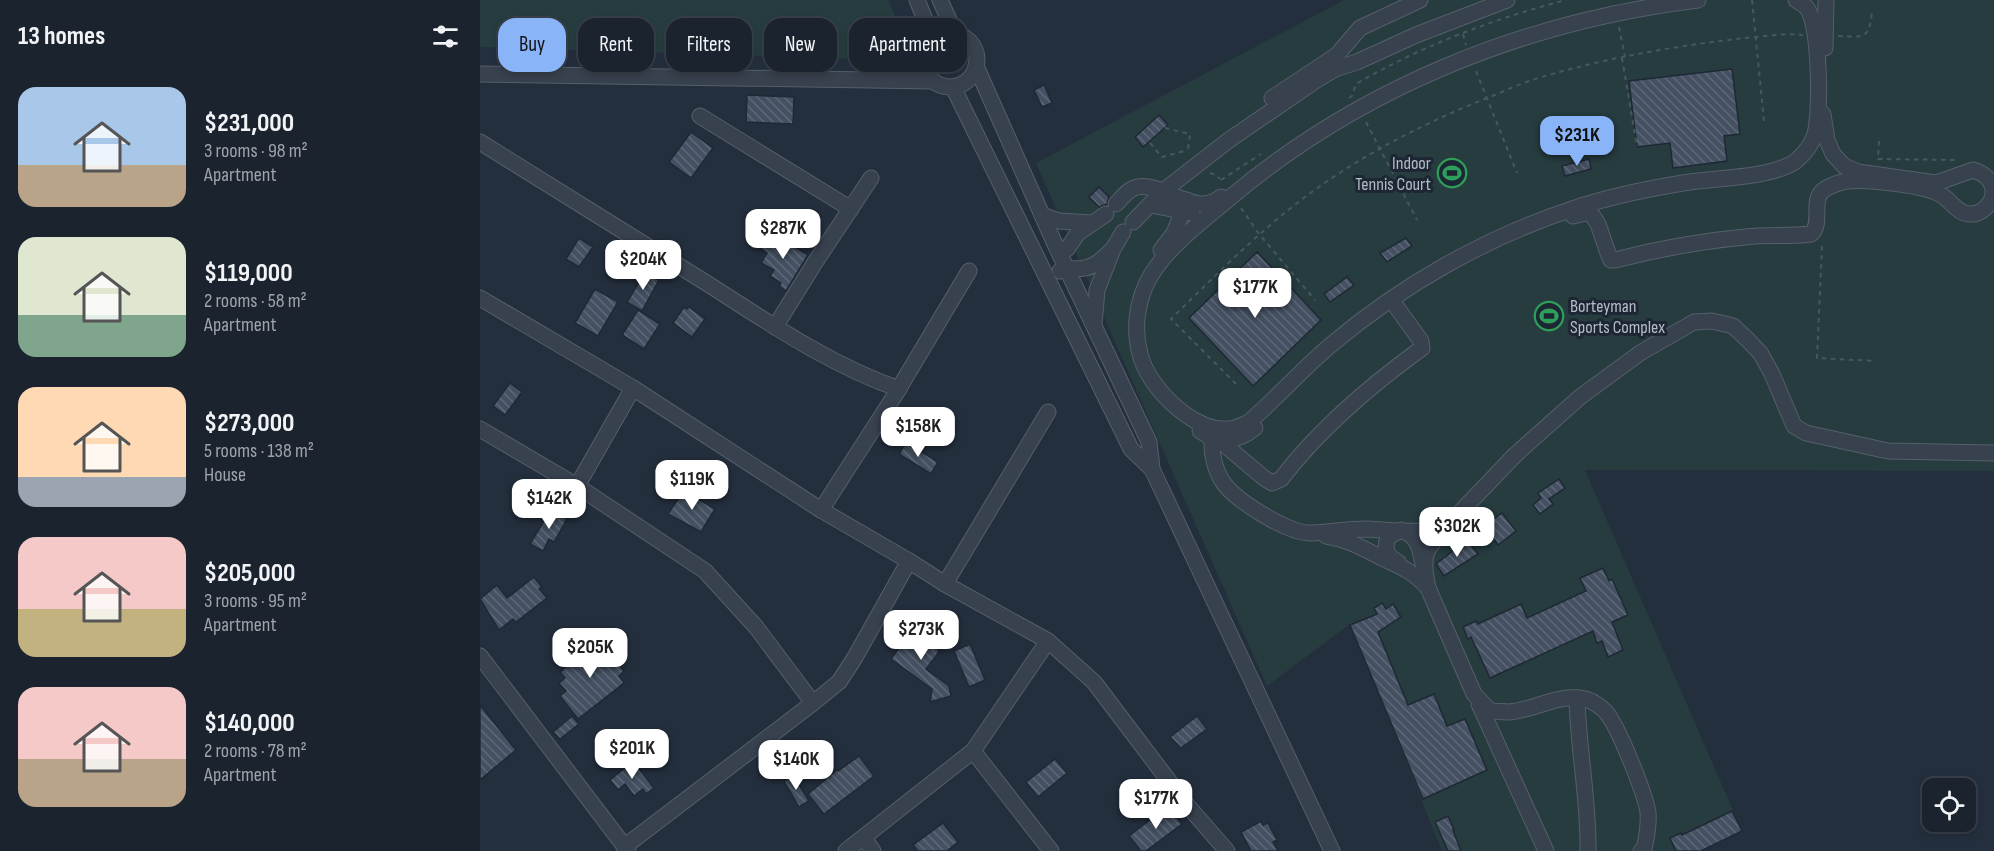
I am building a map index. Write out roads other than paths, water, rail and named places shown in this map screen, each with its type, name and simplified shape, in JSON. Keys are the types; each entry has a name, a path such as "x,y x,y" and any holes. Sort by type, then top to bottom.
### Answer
{"street":[{"path":"917,0 924,18"},
{"path":"940,0 948,18"},
{"path":"1046,280 1066,268 1085,268 1098,263 1193,157 1303,76 1337,55 1360,28 1420,0"},
{"path":"1193,157 1246,127 1335,69 1357,62 1428,29 1507,0"},
{"path":"1654,0 1536,26 1435,64 1335,115 1281,150 1230,193 1169,252 1152,273 1141,297 1136,329 1140,356 1152,380 1165,397 1208,427 1237,428 1249,422 1317,356 1362,320 1404,291 1477,248 1546,218 1600,201 1684,183 1785,168 1797,160 1809,147 1815,133 1821,36 1826,0"},
{"path":"1150,205 1210,205 1359,109 1410,82 1501,45 1588,20 1648,7 1698,0"},
{"path":"1792,178 1674,190 1623,201 1605,206 1602,224 1614,254 1712,235 1761,229 1810,228 1820,193 1844,181 1870,181 1933,191 1965,214 1975,214 1983,210 1993,197 1993,186 1986,176 1973,170 1944,181 1928,182 1858,172 1844,166 1838,160 1830,148 1824,126 1821,36 1806,8 1796,0"},
{"path":"480,74 932,81 942,86 953,87 968,80 976,66 977,57 967,39"},
{"path":"1344,48 1351,63"},
{"path":"976,66 1066,268 1149,442 1152,470 1332,851"},
{"path":"926,72 932,81"},
{"path":"953,87 1131,449 1152,470"},
{"path":"700,116 850,209"},
{"path":"480,142 775,327 832,360 899,389"},
{"path":"775,327 871,178"},
{"path":"1216,439 1233,440 1247,434 1342,343 1438,277 1489,250 1548,224 1590,212 1595,217 1611,260 1692,243 1746,237 1811,234 1816,228 1815,204 1813,194 1807,186"},
{"path":"1067,249 1078,233 1137,187 1162,192 1207,217"},
{"path":"1185,206 1173,233 1146,269 1135,291 1130,312 1130,351 1137,370 1152,394 1183,420 1216,439 1272,483 1281,479 1340,416 1422,348 1421,341 1395,305"},
{"path":"1042,215 1059,221 1103,215"},
{"path":"1103,215 1122,235"},
{"path":"1094,328 1097,290 1122,235"},
{"path":"821,510 899,389 969,271"},
{"path":"480,298 633,388 821,510 1048,642 1094,682 1187,805 1227,851"},
{"path":"1424,578 1425,554 1449,524 1515,455 1580,397 1640,354 1694,322 1712,321 1733,326 1748,340 1761,354 1772,374 1794,426 1806,432 1888,451 1994,453"},
{"path":"577,486 633,388"},
{"path":"945,584 1048,412"},
{"path":"480,429 577,486 705,571 756,627 813,703"},
{"path":"1216,439 1211,450 1215,467 1224,484 1236,496 1284,526 1352,542 1424,578"},
{"path":"1311,533 1341,529 1418,532 1438,529 1449,524"},
{"path":"1401,530 1417,541 1421,552 1424,578 1546,851"},
{"path":"1401,530 1388,537 1386,551 1390,558 1424,578"},
{"path":"1401,564 1413,562 1421,552"},
{"path":"480,656 626,849 839,682 909,561"},
{"path":"846,851 973,751 1048,642"},
{"path":"1474,694 1490,711 1509,712 1566,697 1588,699 1604,710 1616,727 1641,789 1647,811 1649,829 1644,849 1641,851"},
{"path":"1577,698 1588,851"},
{"path":"973,751 1051,851"},
{"path":"864,838 873,851"}],"place":[{"name":"Indoor Tennis Court","path":"1452,173"},
{"name":"Borteyman Sports Complex","path":"1549,316"}]}
